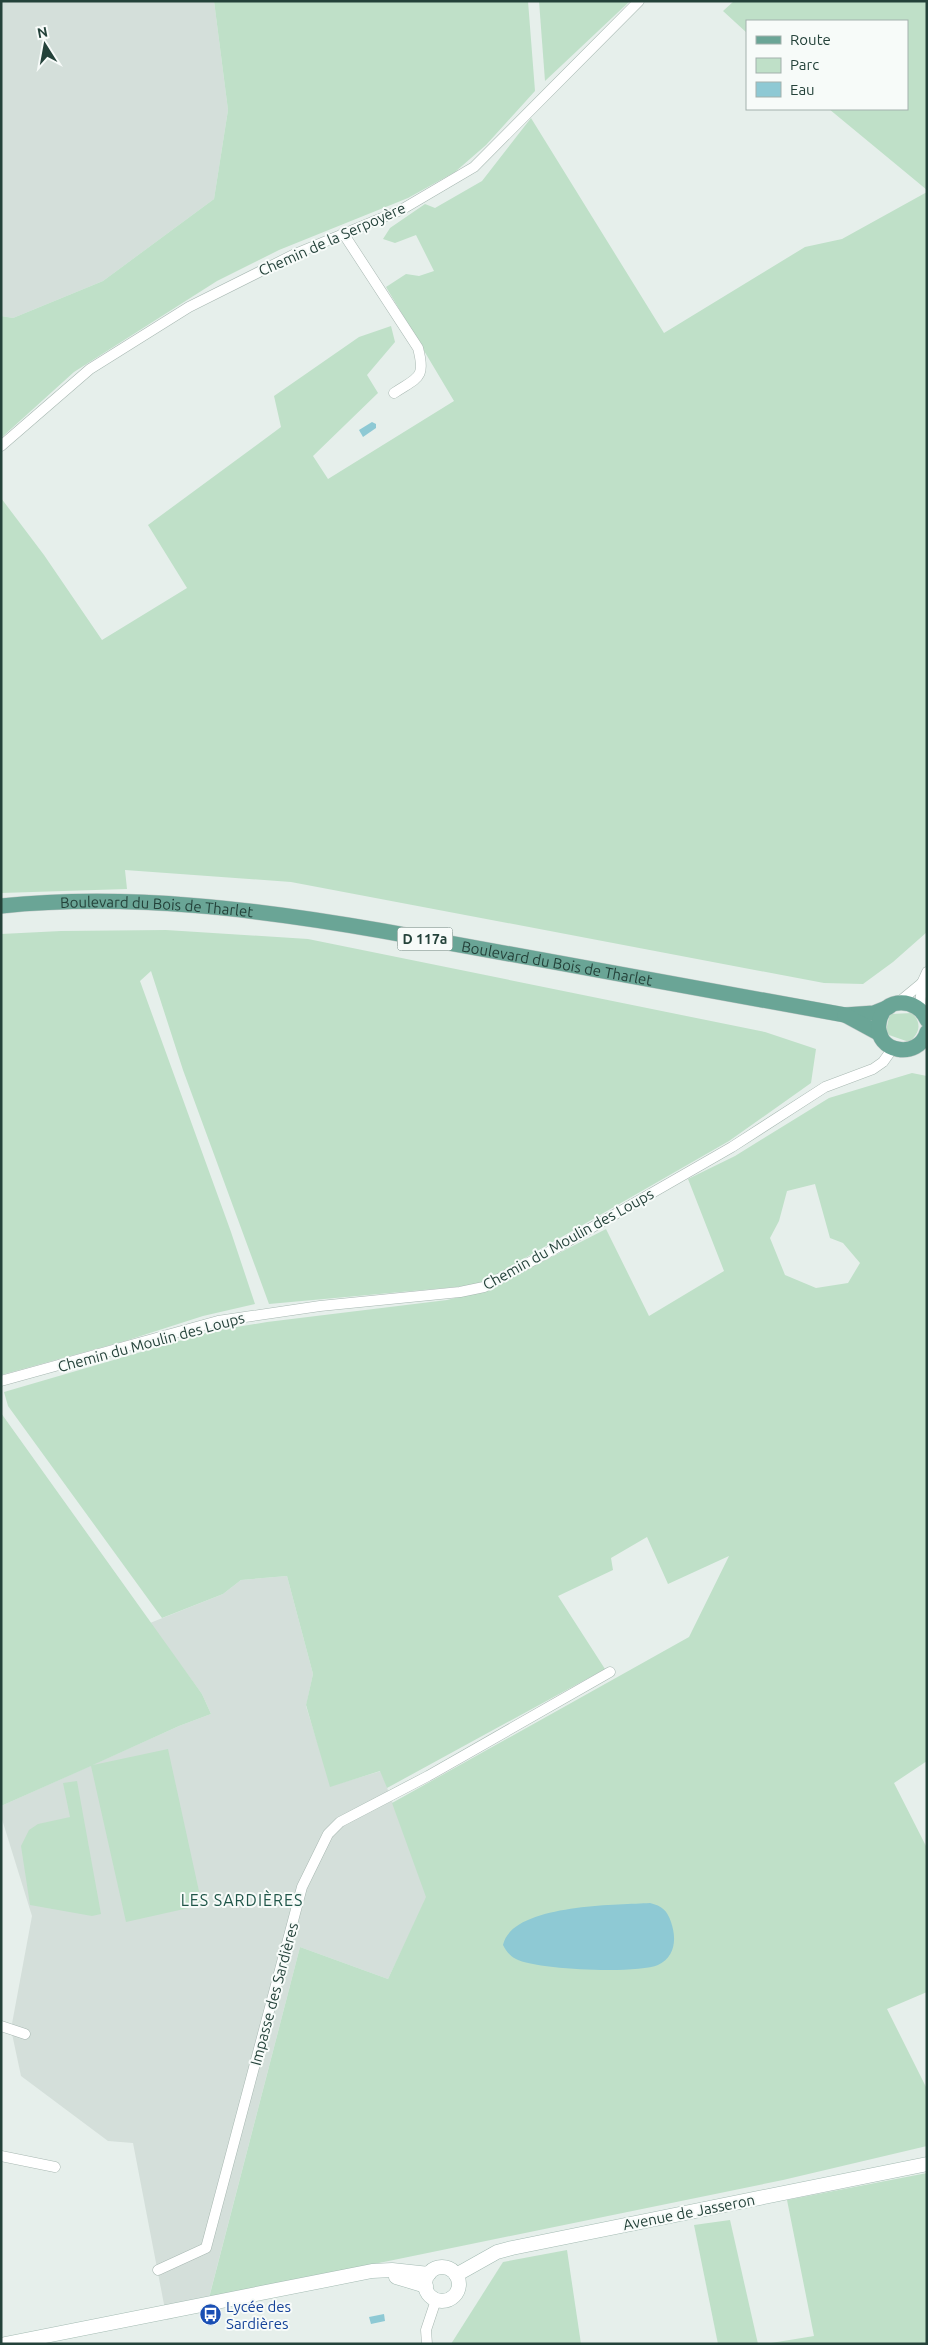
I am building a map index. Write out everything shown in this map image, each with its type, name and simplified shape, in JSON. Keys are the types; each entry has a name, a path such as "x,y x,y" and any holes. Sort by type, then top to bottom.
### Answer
{"main road":[{"name":"Boulevard du Bois de Tharlet","path":"1,906 130,902 210,906 307,918 844,1016 874,1013 894,1005"},
{"path":"923,1014 906,1002 894,1005 881,1016 879,1023 880,1034 886,1044 893,1048 908,1050 921,1049 921,1043 927,1032"},
{"name":"Boulevard du Bois de Tharlet","path":"844,1016 880,1034"},
{"name":"Avenue de Jasseron","path":"456,2275 497,2252 512,2248 927,2164"},
{"path":"439,2268 445,2268 456,2275 459,2286 454,2297 448,2300 436,2300 428,2292 428,2280 439,2268"},
{"path":"4,2344 372,2271 392,2270 428,2280"},
{"path":"42,2344 167,2320 373,2276 428,2280"}],"street":[{"name":"Chemin de la Serpoyère","path":"1,446 90,369 189,307 294,254 401,210 474,167 639,1"},
{"path":"342,233 418,348 423,367 420,376 394,393"},
{"path":"923,1014 922,983 927,972"},
{"path":"894,1005 922,983"},
{"name":"Chemin du Moulin des Loups","path":"1,1381 218,1322 303,1308 460,1292 484,1286 558,1247 732,1147 825,1087 873,1069 884,1062 893,1048"},
{"name":"Impasse des Sardières","path":"158,2270 206,2248 302,1887 328,1834 340,1822 428,1776 610,1672"},
{"path":"1,2026 25,2034"},
{"path":"1,2156 55,2167"},
{"path":"427,2344 426,2330 436,2300"}],"shaded area":[{"path":"1,1 214,1 228,110 214,199 103,281 13,318 1,316"},
{"path":"287,1576 313,1674 306,1706 331,1786 381,1771 427,1897 388,1979 300,1947 206,2309 167,2320 133,2143 108,2141 21,2076 11,2029 32,1916 1,1816 1,1806 179,1726 211,1714 202,1694 150,1623 223,1594 241,1580"}],"green space":[{"path":"214,1 528,1 535,91 486,145 455,172 408,198 279,250 217,281 74,372 1,438 1,316 13,318 103,281 214,199 228,110"},
{"path":"539,1 630,1 545,81"},
{"path":"734,1 927,1 927,190 830,110 908,110 908,20 746,20 746,32 723,11"},
{"path":"531,118 664,333 805,247 842,239 927,192 927,932 893,962 863,984 824,983 291,882 125,870 127,889 1,893 1,498 44,555 102,640 187,588 148,525 281,427 274,396 359,337 391,326 395,342 367,375 378,393 313,456 328,479 454,401 386,287 406,274 419,276 434,271 416,235 395,243 383,239 390,228 425,204 435,208 482,181"},
{"path":"166,930 308,939 765,1032 816,1049 811,1083 729,1141 478,1285 269,1304 183,1070 151,971 140,981 231,1232 255,1304 203,1316 125,1341 1,1375 1,934 61,931"},
{"path":"912,1013 918,1024 916,1035 913,1039 909,1042 889,1035 886,1031 891,1014"},
{"path":"912,1073 927,1076 927,1761 894,1783 927,1848 927,1992 887,2009 927,2089 927,2146 783,2180 209,2298 300,1947 388,1979 426,1897 392,1803 689,1637 729,1556 668,1584 647,1537 611,1558 613,1570 558,1596 605,1669 387,1788 380,1771 330,1787 306,1705 313,1674 287,1576 241,1580 223,1594 162,1618 8,1406 4,1392 213,1331 267,1322 447,1300 487,1290 606,1229 649,1316 724,1271 688,1179 735,1156 829,1098","holes":["815,1184 830,1238 843,1243 860,1263 848,1283 816,1288 785,1275 770,1238 779,1221 787,1191"]},
{"path":"1,1413 202,1694 211,1714 179,1726 93,1765 168,1749 202,1905 126,1922 91,1766 1,1806"},
{"path":"77,1781 101,1914 92,1916 30,1905 21,1846 29,1830 38,1824 70,1817 63,1783"},
{"path":"927,2173 927,2344 765,2344 814,2336 787,2200"},
{"path":"730,2220 758,2344 718,2344 694,2225"},
{"path":"567,2250 581,2344 451,2344 503,2262"}],"water":[{"path":"372,422 376,424 376,428 363,437 359,430"},
{"path":"650,1903 661,1907 668,1914 674,1935 671,1952 664,1962 658,1965 647,1968 609,1970 544,1966 516,1959 508,1953 503,1945 511,1932 525,1921 545,1914 591,1906"},
{"path":"384,2314 385,2321 371,2324 369,2317"}],"place":[{"name":"Lycée des Sardières","path":"210,2315"}],"district":[{"name":"LES SARDIÈRES","path":"242,1900"}]}
